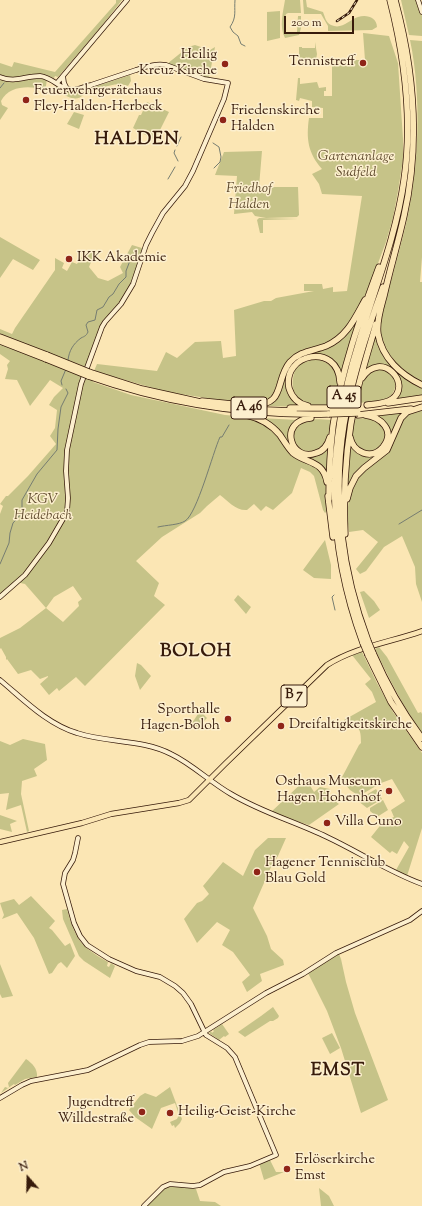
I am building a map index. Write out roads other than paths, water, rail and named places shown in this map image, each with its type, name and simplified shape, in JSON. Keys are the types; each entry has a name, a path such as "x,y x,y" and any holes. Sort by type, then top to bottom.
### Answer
{"highway":[{"name":"A 45","path":"390,0 401,36 407,91 408,142 404,180 392,236 357,347 347,386 339,425 334,492 337,538 365,642 391,702 422,747"},
{"name":"A 45","path":"343,564 339,473 344,424 357,367 394,256 405,208 410,175 413,136 411,81 395,0"},
{"path":"329,499 330,453 333,425 340,388 372,285 392,236"},
{"path":"343,564 344,483 349,433 359,382 394,256"},
{"path":"241,405 261,405 271,401 277,394 285,369 291,361 303,352 326,346 341,337 354,320 372,285"},
{"path":"381,307 378,329 383,351 390,362 398,370 422,385"},
{"name":"A 46","path":"0,337 137,392 174,401 246,412 278,414 358,411 422,406"},
{"name":"A 46","path":"0,341 47,357"},
{"path":"329,412 321,408 303,405 292,395 289,386 289,376 297,364 302,360 311,356 321,357 329,360 338,371 340,388"},
{"path":"349,433 350,440 354,447 362,453 371,454 383,447 387,438 384,423 378,418 364,415 358,411 367,405 392,400 397,393 399,385 396,376 390,370 379,367 369,370 359,382"},
{"name":"A 46","path":"89,374 170,396 211,404 261,410 329,412"},
{"path":"170,396 264,407 321,408"},
{"path":"367,405 422,399"},
{"name":"A 46","path":"358,411 422,399"},
{"path":"174,401 212,411 246,415 318,417"},
{"path":"344,509 352,483 364,468 387,450 400,418 407,412 422,406"},
{"path":"364,415 422,406"},
{"path":"329,412 318,417 301,420 293,426 290,435 295,448 302,453 310,455 322,450 328,441 333,425"},
{"path":"246,415 258,418 267,423 276,431 293,452 319,466 326,478 335,550 343,564"},
{"name":"A 45","path":"370,654 393,695 422,738"}],"main road":[{"path":"57,83 127,0"},
{"path":"418,0 422,12"},
{"path":"0,77 8,80 19,80 40,76 48,78 68,89 77,89 143,67 158,64 166,65 204,79 228,83 224,99 193,171 185,186 163,213 146,245 133,284 121,304 105,322 102,328 80,387 68,446 66,471 68,498 65,515 46,547 24,575 15,585 0,597"},
{"path":"63,76 64,83 68,89"},
{"name":"B 7","path":"0,842 81,823 111,814 182,802 193,796 336,659 350,653 422,631"},
{"path":"0,680 44,715 67,730 91,737 158,748 180,758 209,780 238,798 312,830 386,868 422,884"},
{"path":"78,838 75,854 65,873 63,884 74,923 80,936 87,945 109,959 136,971 160,977 175,986 191,1004 204,1033 208,1038 227,1048 235,1057 276,1155 250,1166 224,1172 200,1185 170,1184 163,1187 144,1206"},
{"path":"0,1098 31,1081 88,1070 142,1044 156,1041 185,1040 204,1033 266,993 339,952 410,920 422,911"}],"waterway":[{"path":"235,0 234,17 230,27 238,36 241,44 245,46"},
{"path":"0,88 4,83"},
{"path":"177,146 181,137"},
{"path":"213,143 219,147 221,157 220,162 214,168"},
{"path":"175,150 174,153 178,161"},
{"path":"168,179 175,167"},
{"path":"68,360 70,351 74,345 88,332 86,325 88,322 95,320 97,310 103,307 109,297 126,277 126,271 131,258"},
{"path":"62,385 61,381 66,369"},
{"path":"0,564 9,543 13,523 22,513 22,500 37,474 57,450 61,407 68,393 66,389"},
{"path":"158,527 185,521 190,516 200,495 220,437 222,437 229,425"},
{"path":"399,524 422,510"},
{"path":"334,595 332,597 335,610"}],"railway":[{"path":"337,21 349,13 357,0"}],"place":[{"name":"Tennistreff","path":"363,63"},
{"name":"Heilig Kreuz Kirche","path":"225,64"},
{"name":"Feuerwehrgerätehaus Fley-Halden-Herbeck","path":"26,100"},
{"name":"Friedenskirche Halden","path":"223,120"},
{"name":"IKK Akademie","path":"69,259"},
{"name":"Sporthalle Hagen-Boloh","path":"228,719"},
{"name":"Dreifaltigkeitskirche","path":"281,726"},
{"name":"Osthaus Museum Hagen Hohenhof","path":"389,791"},
{"name":"Villa Cuno","path":"327,823"},
{"name":"Hagener Tennisclub Blau Gold","path":"257,872"},
{"name":"Jugendtreff Willdestraße","path":"142,1112"},
{"name":"Heilig-Geist-Kirche","path":"170,1113"},
{"name":"Erlöserkirche Emst","path":"287,1169"}],"district":[{"name":"HALDEN","path":"137,141"},
{"name":"BOLOH","path":"196,653"},
{"name":"EMST","path":"338,1072"}],"park label":[{"name":"Gartenanlage Sudfeld","path":"356,166"},
{"name":"Friedhof Halden","path":"249,198"},
{"name":"KGV Heidebach","path":"43,510"}]}
